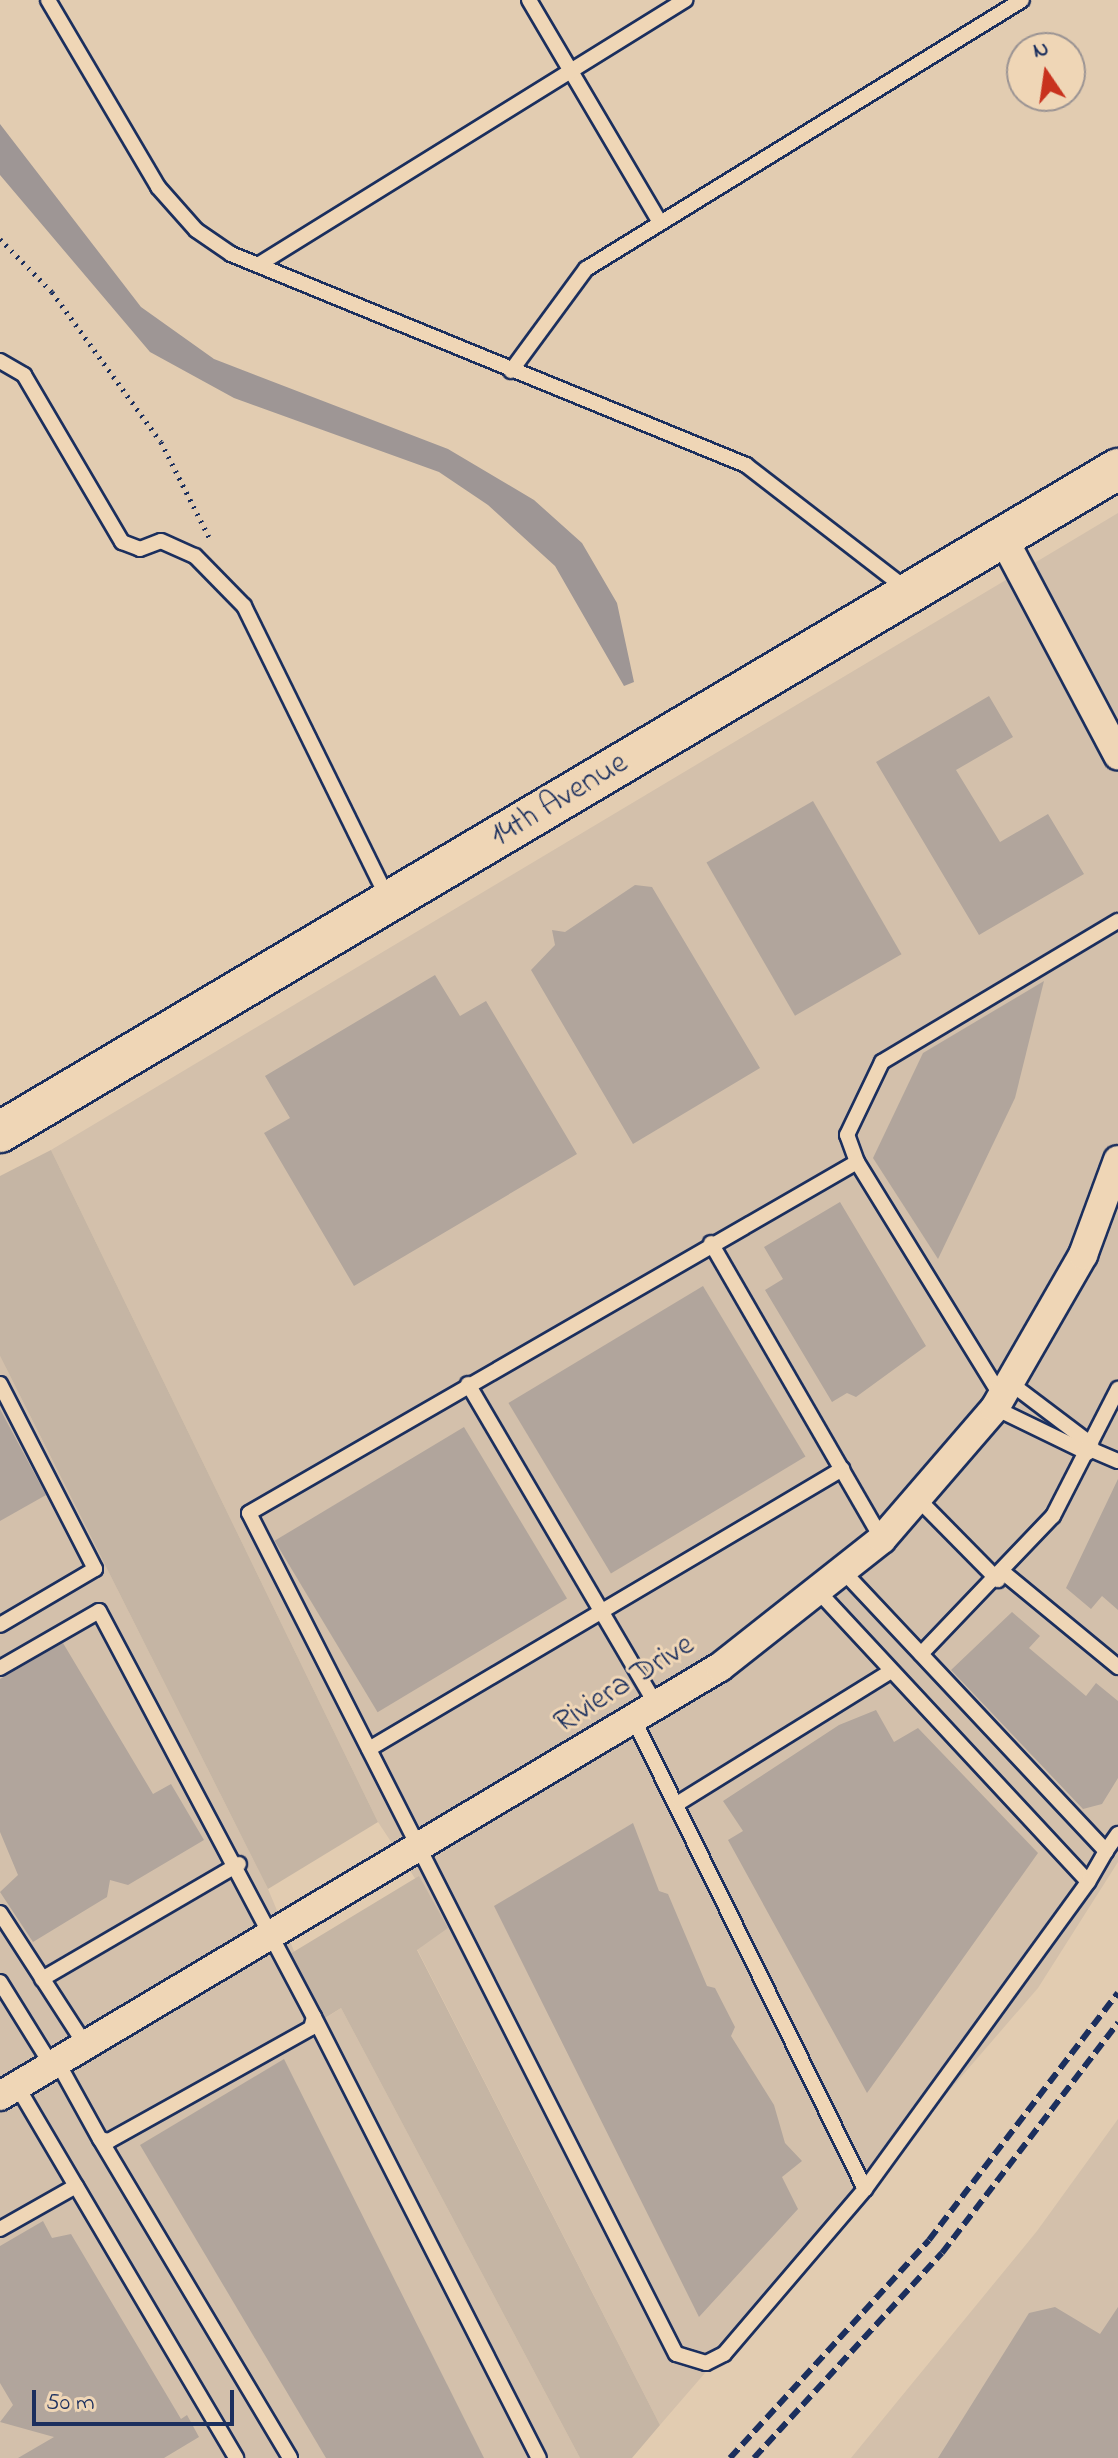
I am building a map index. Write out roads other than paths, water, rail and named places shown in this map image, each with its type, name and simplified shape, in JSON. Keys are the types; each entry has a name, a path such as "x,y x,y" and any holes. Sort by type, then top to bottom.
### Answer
{"main road":[{"name":"14th Avenue","path":"0,1132 1118,469"}],"street":[{"path":"1003,538 1118,755"},
{"name":"Riviera Drive","path":"8,2091 421,1850 646,1713 817,1590 882,1539 1002,1396 1083,1255 1118,1160"}],"lane":[{"path":"48,0 158,187 196,230 258,265 746,465 912,592"},
{"path":"529,0 659,221"},
{"path":"258,265 685,0"},
{"path":"511,371 586,269 659,221 1022,0"},
{"path":"0,361 24,375 122,542 140,549 161,541 195,556 244,606 390,902"},
{"path":"1118,921 882,1062 847,1135 857,1162 1002,1396 1090,1449 1118,1461"},
{"path":"857,1162 711,1243 249,1513 676,2354 689,2363 724,2354 865,2189 1088,1882 1118,1834"},
{"path":"711,1243 882,1539"},
{"path":"0,1384 95,1569 0,1625"},
{"path":"468,1384 602,1613 646,1713 680,1802 865,2189"},
{"path":"921,1654 1001,1576 1053,1516 1090,1449 1118,1389"},
{"path":"1002,1396 1090,1449"},
{"path":"369,1749 842,1469"},
{"path":"918,1499 1001,1576 1118,1667"},
{"path":"842,1570 1106,1851"},
{"path":"817,1590 1088,1882"},
{"path":"0,1668 99,1611 239,1864 273,1937 539,2458"},
{"path":"680,1802 890,1672"},
{"path":"42,1979 239,1864"},
{"path":"0,1913 86,2046"},
{"path":"0,1982 55,2064 290,2458"},
{"path":"0,2011 13,2003"},
{"path":"100,2139 123,2138 311,2028 314,2017"},
{"path":"8,2091 76,2186 236,2458"},
{"path":"0,2229 76,2186"}],"railway":[{"path":"730,2458 929,2240 1118,1993"},
{"path":"754,2458 942,2253 1118,2023"}]}
